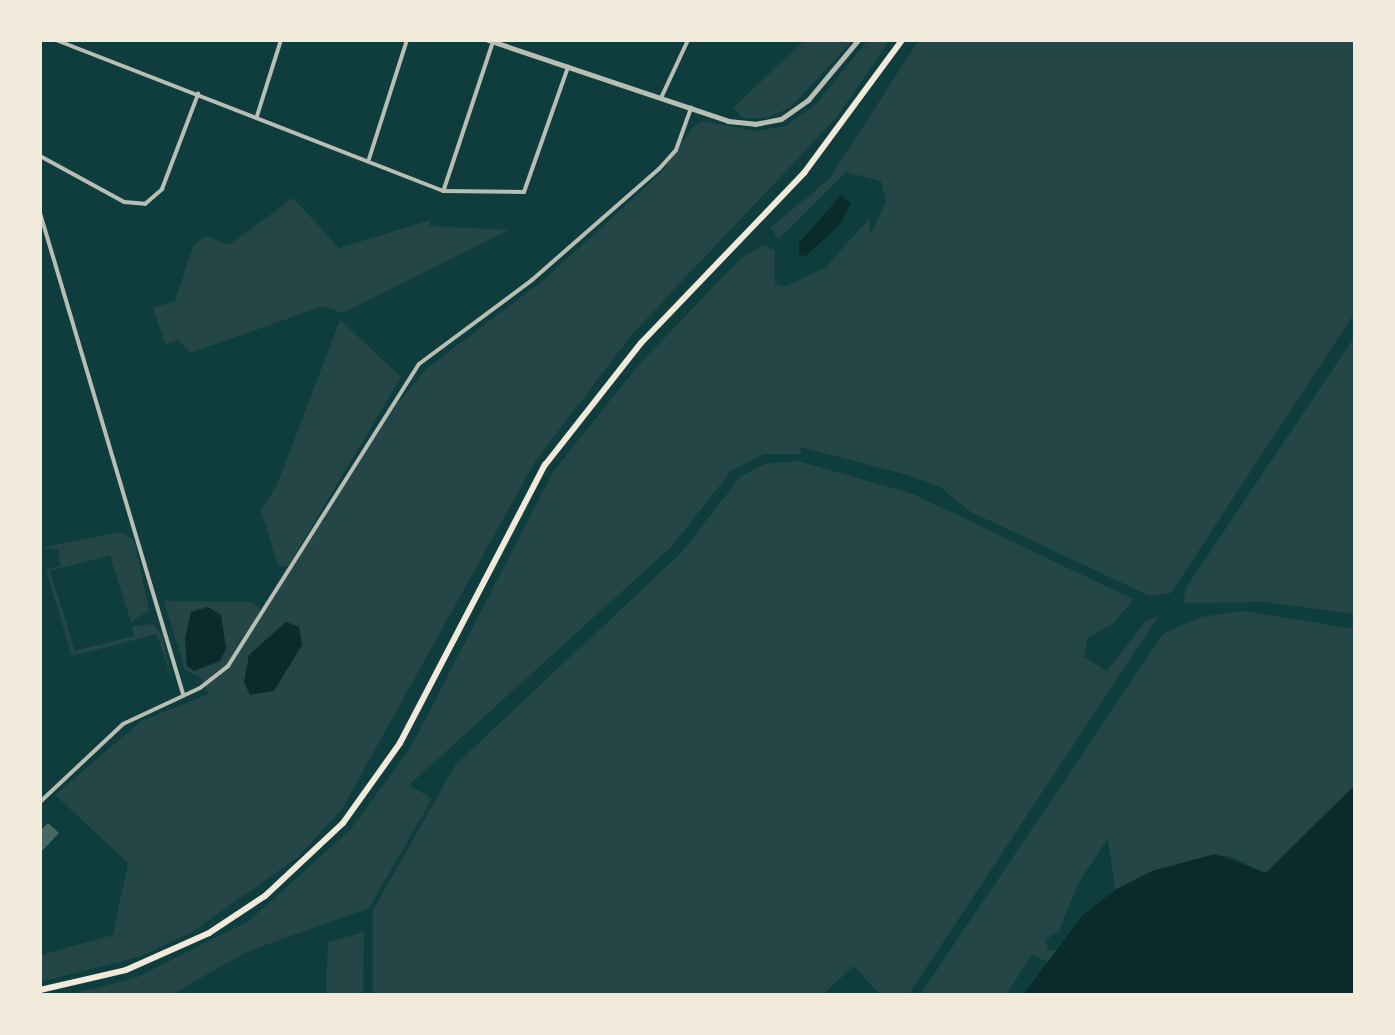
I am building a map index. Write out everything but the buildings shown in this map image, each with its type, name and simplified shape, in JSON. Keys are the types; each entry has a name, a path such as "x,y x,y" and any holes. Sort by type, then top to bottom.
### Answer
{"highway":[{"path":"40,990 126,970 209,932 265,896 343,824 415,716 545,465 641,344 838,133 902,40"}],"street":[{"path":"56,40 443,191 524,192 568,67"},
{"path":"257,116 281,40"},
{"path":"369,160 407,40"},
{"path":"661,98 688,40"},
{"path":"443,191 491,41 728,121 766,123 792,113 858,40"},
{"path":"40,156 124,202 152,200 162,189 198,94"},
{"path":"40,802 123,724 228,666 419,364 532,280 659,169 676,150 691,108"},
{"path":"40,212 183,694"}],"shaded area":[{"path":"805,40 853,40 791,107 767,118 743,118 733,108"},
{"path":"868,40 890,40 836,118 633,333 536,460 342,809 298,857 192,932 139,957 40,982 40,955 113,935 128,863 55,795 141,721 209,694 200,677 185,670 164,601 252,602 261,610 252,630 396,405 427,368 544,280 660,174 693,127 702,121 755,131 786,126 816,104"},
{"path":"919,40 1355,40 1355,312 1171,593 1150,596 971,512 940,487 908,475 800,447 801,454 764,454 731,471 672,546 409,785 432,799 369,908 246,952 171,995 67,995 138,977 249,921 350,830 411,747 553,472 637,367 738,261 763,245 775,250 775,284 784,287 826,267 869,219 870,235 886,202 881,181 846,172 778,240 771,227 829,179"},
{"path":"841,195 851,203 840,224 806,256 799,255 799,243"},
{"path":"293,198 339,248 431,220 429,226 509,230 343,313 323,306 190,353 178,340 165,344 153,308 175,301 193,246 205,236 229,245"},
{"path":"340,320 401,377 288,566 278,566 261,510 277,485"},
{"path":"1355,336 1355,614 1264,602 1183,603 1186,588"},
{"path":"798,461 913,494 1133,599 1114,623 1088,638 1084,657 1107,671 1146,621 1159,616 908,995 880,995 854,966 822,995 373,995 373,910 456,764 681,553 741,476 765,464"},
{"path":"119,532 134,540 149,610 131,622 110,555 50,571 75,651 134,636 132,626 153,624 162,635 173,685 157,634 72,656 46,570 61,566 58,549 40,548"},
{"path":"208,607 221,615 226,648 220,661 194,671 187,666 185,639 191,612"},
{"path":"1243,611 1355,629 1355,785 1265,873 1228,855 1152,871 1115,890 1108,838 1079,882 1059,930 1046,940 1048,950 1058,950 1048,962 1032,955 1006,995 920,995 1163,634 1201,617"},
{"path":"286,622 299,627 302,645 274,691 250,695 244,682 249,655"},
{"path":"1355,785 1355,995 1023,995 1082,916 1115,890 1152,871 1215,854 1266,873"},
{"path":"364,932 363,995 326,995 328,942"}]}
